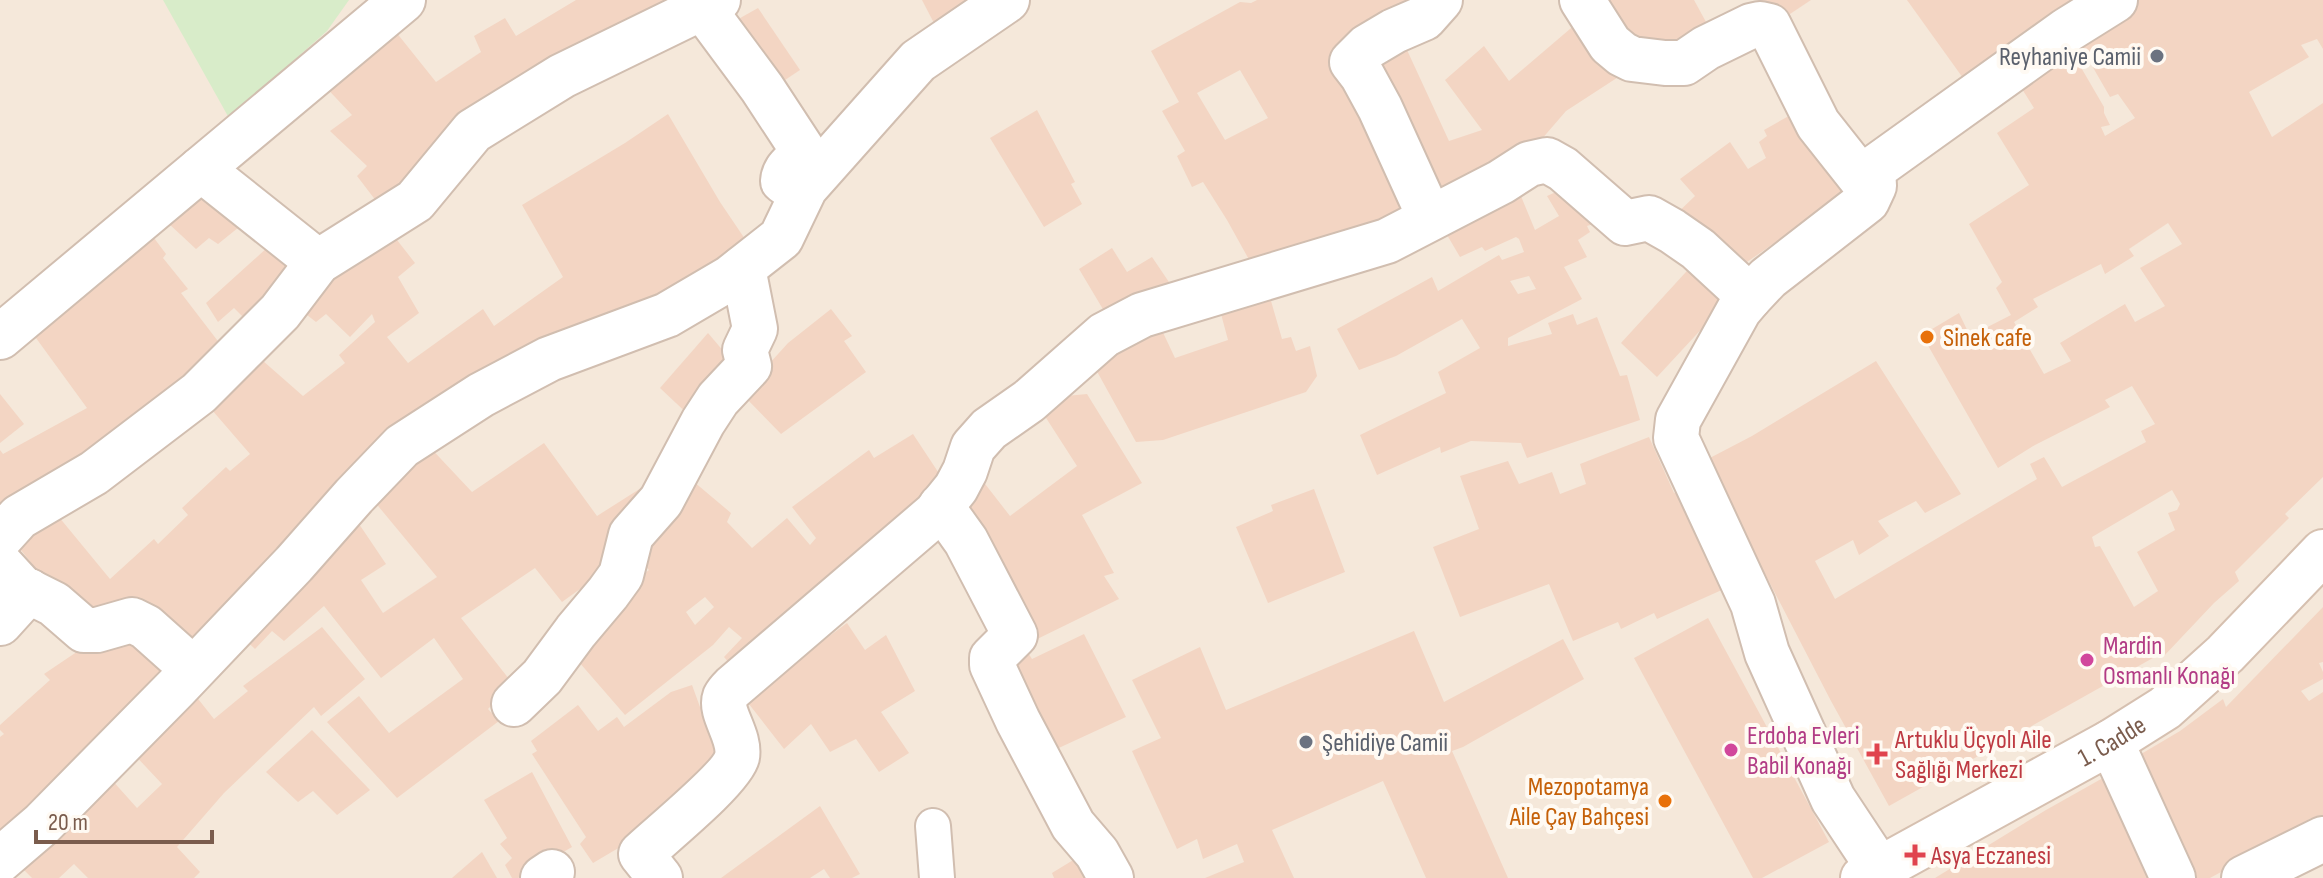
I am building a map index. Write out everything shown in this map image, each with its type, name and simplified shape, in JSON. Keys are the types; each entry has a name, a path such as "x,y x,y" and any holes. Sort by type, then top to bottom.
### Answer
{"street":[{"path":"0,337 403,0"},
{"path":"0,860 42,824 193,669 402,446 481,395 549,359 667,315 743,268 781,238 805,188 918,61 1007,0"},
{"path":"1430,218 1380,108 1352,62 1367,47 1424,18 1440,0"},
{"path":"1582,0 1610,44 1632,59 1684,63 1706,48 1751,26 1769,26 1818,124 1871,191"},
{"path":"1871,874 1833,799 1767,653 1753,604 1676,438 1678,420 1739,310 1768,278 1867,201 1874,186 1873,169 2067,30 2115,0"},
{"path":"0,538 19,517 94,473 199,393 280,312 318,262 415,201 473,131 562,76 710,4 802,149 801,155 784,173 783,181 802,195"},
{"path":"660,878 641,854 726,776 737,759 738,741 725,708 725,698 733,687 941,506 956,488 973,447 989,429 1029,401 1104,335 1142,315 1387,241 1501,182 1529,164 1547,160 1563,169 1625,223 1649,218 1672,231 1698,249 1750,297"},
{"path":"201,169 318,262"},
{"path":"514,704 542,677 615,584 621,575 631,535 661,501 718,399 749,366 745,350 755,329 743,268"},
{"path":"941,506 966,541 1012,625 1015,635 992,658 992,665 1073,825 1097,853 1111,878"},
{"name":"1. Cadde","path":"1871,874 2111,742 2165,708 2225,654 2323,552"},
{"path":"0,623 14,578 54,604 84,630 97,630 132,620 146,627 193,669"},
{"path":"2111,742 2173,878"},
{"path":"2244,878 2323,839"}],"lane":[{"path":"933,826 937,878"}],"shaded area":[{"path":"0,0 2323,0 2323,878 0,878"}],"green space":[{"path":"163,0 349,0 327,31 229,118"}],"building":[{"path":"576,0 691,0 383,210 357,176 367,166 330,131 352,115 319,80 388,22 436,82 481,52 474,36 505,18 516,36"},
{"path":"922,0 991,0 935,25"},
{"path":"1257,0 1420,0 1332,56 1413,214 1257,274 1203,182 1192,187 1177,156 1185,151 1162,111 1179,102 1151,51 1240,2","holes":["1240,70 1268,118 1225,140 1197,93"]},
{"path":"1590,0 1694,0 1712,33 1629,53"},
{"path":"1758,0 1811,0 1775,24"},
{"path":"1907,0 2091,0 1968,85"},
{"path":"2138,0 2323,0 2323,49 2317,39 2301,45 2309,57 2249,92 2272,137 2323,103 2323,477 2285,514 2289,518 2235,572 2239,581 2163,657 2160,654 1889,806 1706,460 1752,436 1876,361 1961,494 1925,513 1916,501 1878,521 1889,536 1859,555 1853,540 1815,561 1835,599 2037,479 2030,464 2044,457 2062,487 2146,442 2141,431 2155,424 2132,386 2105,400 2110,407 2035,445 1998,468 1922,335 1959,313 1970,336 2011,315 1996,288 2002,282 1969,224 2029,185 1997,133 2034,108 2017,81 2072,52 2104,107 2110,125 2101,127 2105,136 2135,118 2118,94 2110,97 2076,38","holes":["2168,223 2182,244 2140,268 2165,306 2135,322 2125,304 2060,343 2071,361 2044,374 2014,322 2038,307 2033,299 2101,264 2105,274 2134,256 2129,249","2172,490 2180,504 2177,510 2168,513 2175,530 2137,552 2158,591 2134,607 2100,546 2095,547 2092,537"]},
{"path":"758,8 800,70 773,88 726,26"},
{"path":"1584,17 1626,72 1566,111 1528,155 1426,199 1367,68 1407,50 1449,141 1482,130 1445,80 1484,46 1509,81"},
{"path":"1803,108 1849,195 1734,271 1672,218 1695,196 1680,179 1730,142 1748,169 1766,158 1759,142 1767,136 1764,130"},
{"path":"1037,110 1075,182 1071,184 1082,204 1044,227 990,138"},
{"path":"668,114 747,242 650,310 515,356 189,655 89,625 52,589 17,545 54,511 110,579 154,539 158,544 188,515 182,508 226,467 230,471 250,454 212,410 232,392 221,380 254,353 303,396 345,363 339,355 375,322 372,314 350,337 326,314 316,322 298,308 390,231 415,263 398,277 419,313 387,337 408,363 483,309 494,326 563,277 522,205"},
{"path":"207,187 244,223 218,244 209,238 196,249 167,222"},
{"path":"1565,188 1602,221 1587,226 1590,232 1578,240 1587,257 1564,267 1582,299 1508,338 1508,346 1552,334 1548,323 1573,314 1577,325 1597,317 1620,376 1627,375 1640,420 1527,458 1521,443 1471,441 1441,453 1440,447 1377,475 1360,435 1446,393 1438,372 1480,348 1462,319 1396,356 1359,370 1337,329 1432,277 1438,291 1499,255 1502,260 1524,252 1516,237 1485,251 1482,247 1460,257 1440,223 1518,189 1535,230 1559,216 1547,196","holes":["1529,276 1536,289 1518,294 1510,281"]},
{"path":"148,230 166,254 163,258 188,289 181,293 227,353 0,518 0,450 3,454 87,408 28,327"},
{"path":"268,247 299,277 252,326 234,308 218,322 206,303"},
{"path":"1112,248 1127,272 1152,257 1173,288 1110,321 1079,269"},
{"path":"1696,261 1733,295 1657,377 1621,343"},
{"path":"1267,287 1282,339 1291,337 1296,351 1310,346 1317,376 1306,392 1163,440 1136,442 1089,357 1158,322 1175,358 1228,340 1217,299"},
{"path":"831,309 852,336 844,341 866,372 781,434 742,394 788,343"},
{"path":"708,333 736,366 693,419 660,388"},
{"path":"0,394 24,424 0,443"},
{"path":"1087,394 1142,483 1082,515 1114,573 1104,576 1119,599 1027,644 952,509 975,471 1010,516 1077,466 1039,407 1055,397"},
{"path":"913,434 946,484 738,673 724,657 742,638 729,627 713,645 625,715 572,654 620,615 609,600 649,570 631,551 687,476 731,513 727,522 752,548 787,518 810,545 816,538 792,507 869,450 874,458","holes":["705,597 714,607 695,625 686,612"]},
{"path":"1649,437 1674,493 1682,489 1724,589 1657,619 1654,613 1621,629 1618,622 1573,641 1549,584 1460,617 1433,547 1479,529 1460,476 1508,461 1519,484 1552,472 1560,494 1586,484 1580,464"},
{"path":"425,442 472,492 544,443 597,516 649,483 616,563 562,602 535,568 461,618 513,684 488,709 499,721 397,798 327,722 359,696 389,733 463,679 434,638 381,678 324,606 284,641 272,631 255,649 238,633 357,521 386,564 361,580 383,613 437,577 369,495"},
{"path":"1314,489 1345,572 1268,603 1236,527 1273,511 1271,505"},
{"path":"2323,607 2323,662 2319,663 2323,679 2301,691 2309,701 2323,692 2323,828 2319,830 2311,818 2210,878 2186,878 2131,760 2180,731 2223,699 2226,707"},
{"name":"Erdoba Evleri Babil Konağı","path":"1708,618 1829,842 1762,878 1753,878 1634,658"},
{"path":"847,623 865,650 886,635 915,691 881,712 909,753 879,772 856,739 830,752 811,724 784,749 745,699"},
{"path":"133,627 181,671 0,847 0,737 4,734 0,725 50,680 44,674 96,639 106,651"},
{"path":"322,627 365,679 321,716 314,707 224,793 177,847 200,872 194,878 88,878 74,864 59,878 32,878 13,859 111,779 137,808 162,784 131,751 191,690 214,719 248,691 243,686"},
{"name":"Şehidiye Camii","path":"1414,631 1444,702 1563,639 1584,679 1452,751 1508,878 1426,878 1383,781 1272,830 1294,878 1205,878 1244,862 1237,844 1203,859 1197,839 1177,849 1132,751 1161,738 1132,680 1200,647 1226,710"},
{"path":"1084,634 1126,717 1050,752 1005,667 1023,645 1032,659"},
{"path":"692,685 700,707 708,703 730,741 632,840 593,863 580,844 586,837 532,754 537,751 531,741 578,705 598,731 617,717 624,727 671,692"},
{"path":"312,730 370,790 337,815 313,791 298,802 266,772"},
{"path":"532,772 572,847 518,878 512,878 505,865 512,858 500,844 507,838 484,800"},
{"path":"2110,774 2161,878 1935,878 2046,810"},
{"path":"820,806 860,874 852,878 830,878 824,869 810,878 721,878"},
{"path":"1088,851 1101,878 1054,878 1052,873"},
{"path":"482,852 497,878 452,878"}],"place":[{"name":"Reyhaniye Camii","path":"2157,56"},
{"name":"Sinek cafe","path":"1927,337"},
{"name":"Mardin Osmanlı Konağı","path":"2087,660"},
{"name":"Şehidiye Camii","path":"1306,742"},
{"name":"Erdoba Evleri Babil Konağı","path":"1731,750"},
{"name":"Artuklu Üçyolı Aile Sağlığı Merkezi","path":"1877,754"},
{"name":"Mezopotamya Aile Çay Bahçesi","path":"1665,801"},
{"name":"Asya Eczanesi","path":"1915,855"}]}
